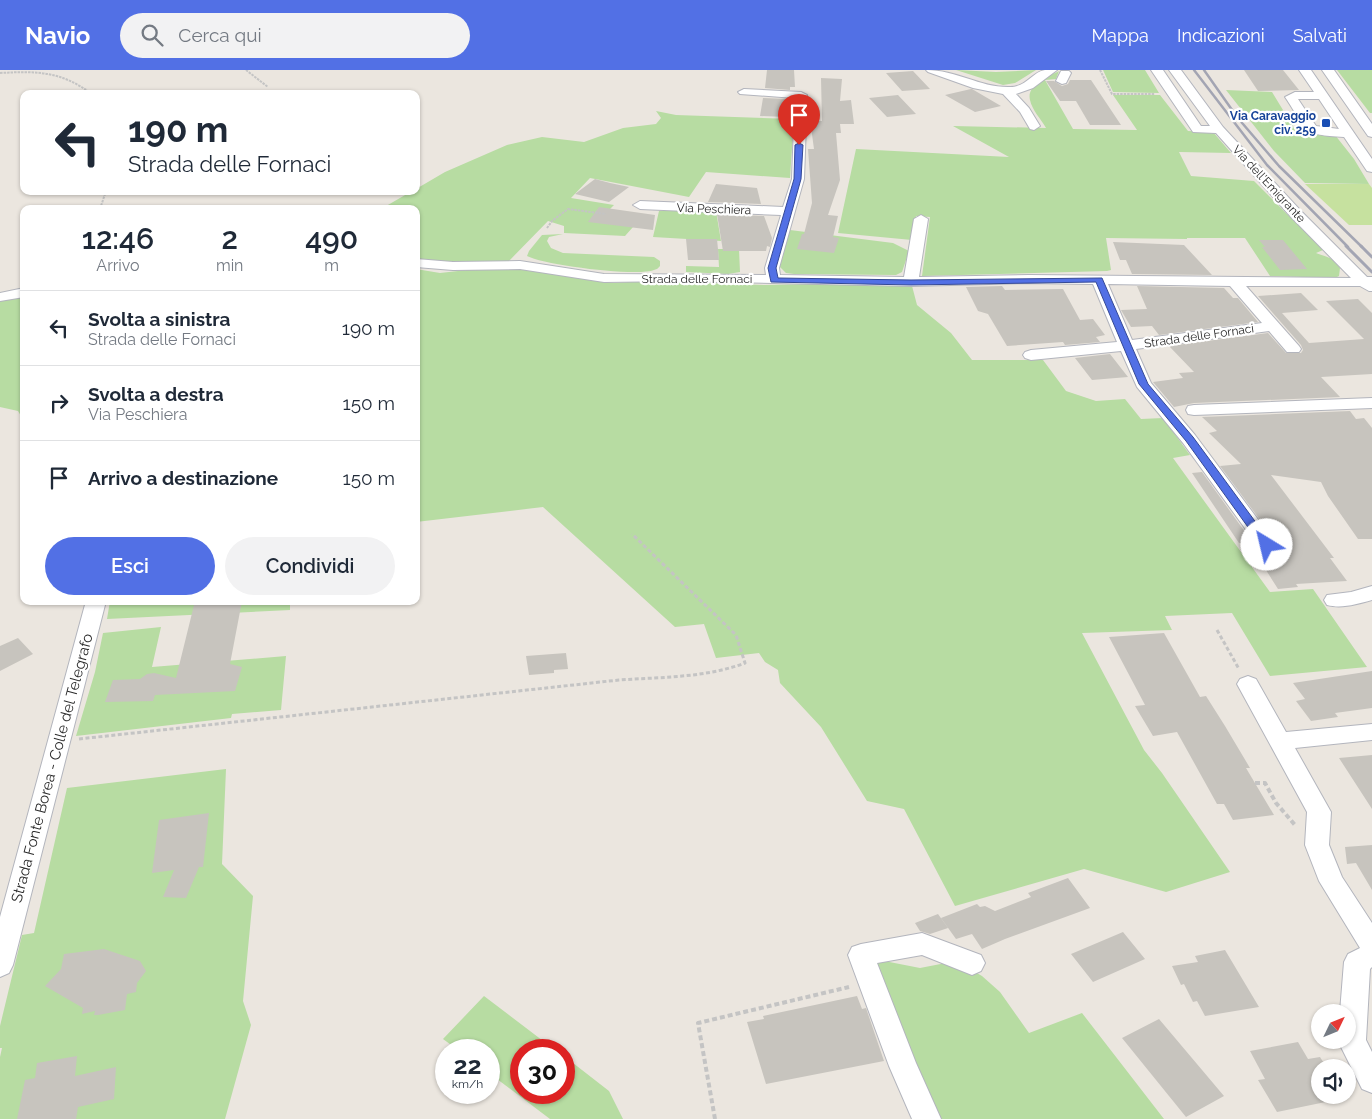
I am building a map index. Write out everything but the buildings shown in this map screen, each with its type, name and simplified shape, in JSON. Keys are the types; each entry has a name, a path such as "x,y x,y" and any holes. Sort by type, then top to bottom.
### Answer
{"street":[{"path":"932,70 992,89 1007,91 1023,89 1051,70"},
{"path":"1157,70 1197,129 1219,130"},
{"name":"Via dell'Emigrante","path":"1175,70 1219,130 1296,214 1370,285"},
{"path":"1305,70 1372,168"},
{"path":"1328,70 1372,132"},
{"path":"1313,82 1337,83"},
{"path":"1007,91 1024,110 1034,126"},
{"path":"744,92 801,95 798,179 772,268 774,280"},
{"path":"1322,96 1295,95 1291,97 1312,129 1348,133"},
{"name":"Via Peschiera","path":"640,205 789,211"},
{"path":"911,282 921,219"},
{"name":"Strada delle Fornaci","path":"420,263 445,266 520,265 604,278 677,277 911,282 1099,280 1370,285"},
{"name":"Strada delle Fornaci","path":"1099,280 1143,384 1190,439 1267,545"},
{"name":"Strada delle Fornaci","path":"1234,282 1293,349"},
{"path":"0,297 20,293"},
{"name":"Strada delle Fornaci","path":"1031,355 1126,346 1272,326"},
{"path":"1194,410 1372,403"},
{"path":"1334,600 1352,599 1372,593"},
{"name":"Strada Fonte Borea - Colle del Telegrafo","path":"0,965 95,605"},
{"path":"1248,684 1319,812 1317,845 1331,881 1372,945"},
{"path":"1282,745 1372,732"},
{"path":"1282,745 1372,739"},
{"path":"927,1119 903,1066 862,955 922,944 972,963"},
{"path":"1372,955 1357,962 1352,1041 1372,1080"}],"path":[{"path":"246,70 262,80 268,87"},
{"path":"1100,70 1112,94 1161,94"},
{"path":"0,73 49,74 68,79 86,90"},
{"path":"548,228 552,221 568,209 606,214"},
{"path":"59,741 619,680 700,673 734,669 745,663 736,636 632,534"},
{"path":"1217,630 1248,684"},
{"path":"1255,783 1264,783 1276,803 1298,828"},
{"path":"715,1119 698,1023 872,982"}],"green space":[{"path":"956,70 996,72 1036,70 1015,83 1003,85"},
{"path":"1103,70 1145,70 1159,93 1113,92"},
{"path":"1337,70 1372,70 1372,113 1370,113"},
{"path":"1059,71 1056,79 1045,80 1073,129 1137,130 1113,95 1160,95 1188,131 1213,132 1231,153 1179,152 1191,176 1254,181 1323,250 1316,253 1330,258 1337,264 1340,268 1339,276 1335,278 1270,276 1245,238 1106,238 1111,270 1107,271 922,276 930,217 916,216 912,240 838,233 856,149 1009,157 953,126 1046,128 1030,100 1031,90 1044,78"},
{"path":"1226,90 1272,92 1297,133 1335,135 1354,159 1369,184 1305,183 1274,151"},
{"path":"656,111 676,115 794,119 790,178 706,172 689,197 590,178 571,198 614,205 610,209 633,227 625,236 564,233 564,226 548,221 507,263 429,262 420,260 420,205 388,205 405,195 420,195 420,187 445,172 507,145 542,137 584,142 623,128 656,124 661,118"},
{"path":"1305,184 1369,184 1372,188 1372,225 1349,225"},
{"path":"659,211 716,211 721,241 653,237"},
{"path":"790,230 893,243 909,251 902,272 896,275 786,273 777,264"},
{"path":"563,234 549,237 547,241 551,248 563,253 654,257 660,261 660,266 655,270 644,272 611,271 552,263 527,256 542,235"},
{"path":"718,249 739,249 740,272 728,274 686,272 686,266 719,267"},
{"path":"485,268 514,268 613,283 642,281 765,285 911,282 917,305 951,333 972,360 1043,360 1066,391 1096,401 1125,399 1141,419 1163,418 1190,455 1173,458 1270,592 1313,589 1367,667 1270,676 1232,613 1165,616 1172,630 1082,633 1144,750 1230,872 1166,892 1084,869 955,906 904,809 867,801 821,727 780,683 778,670 765,662 759,653 716,658 704,624 675,627 543,507 420,522 420,270 440,273"},
{"path":"20,297 20,414 18,411 0,407 0,300"},
{"path":"109,605 290,605 290,610 107,619"},
{"path":"161,627 152,667 286,656 281,710 232,714 231,718 76,736 95,672 103,633"},
{"path":"226,769 222,864 253,896 243,1001 251,1025 225,1119 0,1119 0,1057 2,1048 0,1048 0,1026 22,935 34,933 67,788"},
{"path":"869,958 920,968 956,961 982,976 1000,992 1029,1033 1082,1013 1164,1119 935,1119"},
{"path":"484,996 541,1039 510,1039 510,1089 500,1081 500,1039 443,1039"},
{"path":"575,1065 609,1091 623,1119 550,1119 530,1104 575,1104"}],"railway":[{"path":"1194,70 1267,165 1348,247"},
{"path":"1204,70 1237,117 1279,166 1362,247"},
{"path":"1346,246 1372,272"},
{"path":"1362,247 1372,257"}],"place":[{"name":"Via Caravaggio civ. 259","path":"1326,123"}],"route":[{"path":"799,145 798,179 772,268 774,280 960,282 1029,279 1099,280 1143,384 1190,439 1267,545"}]}
